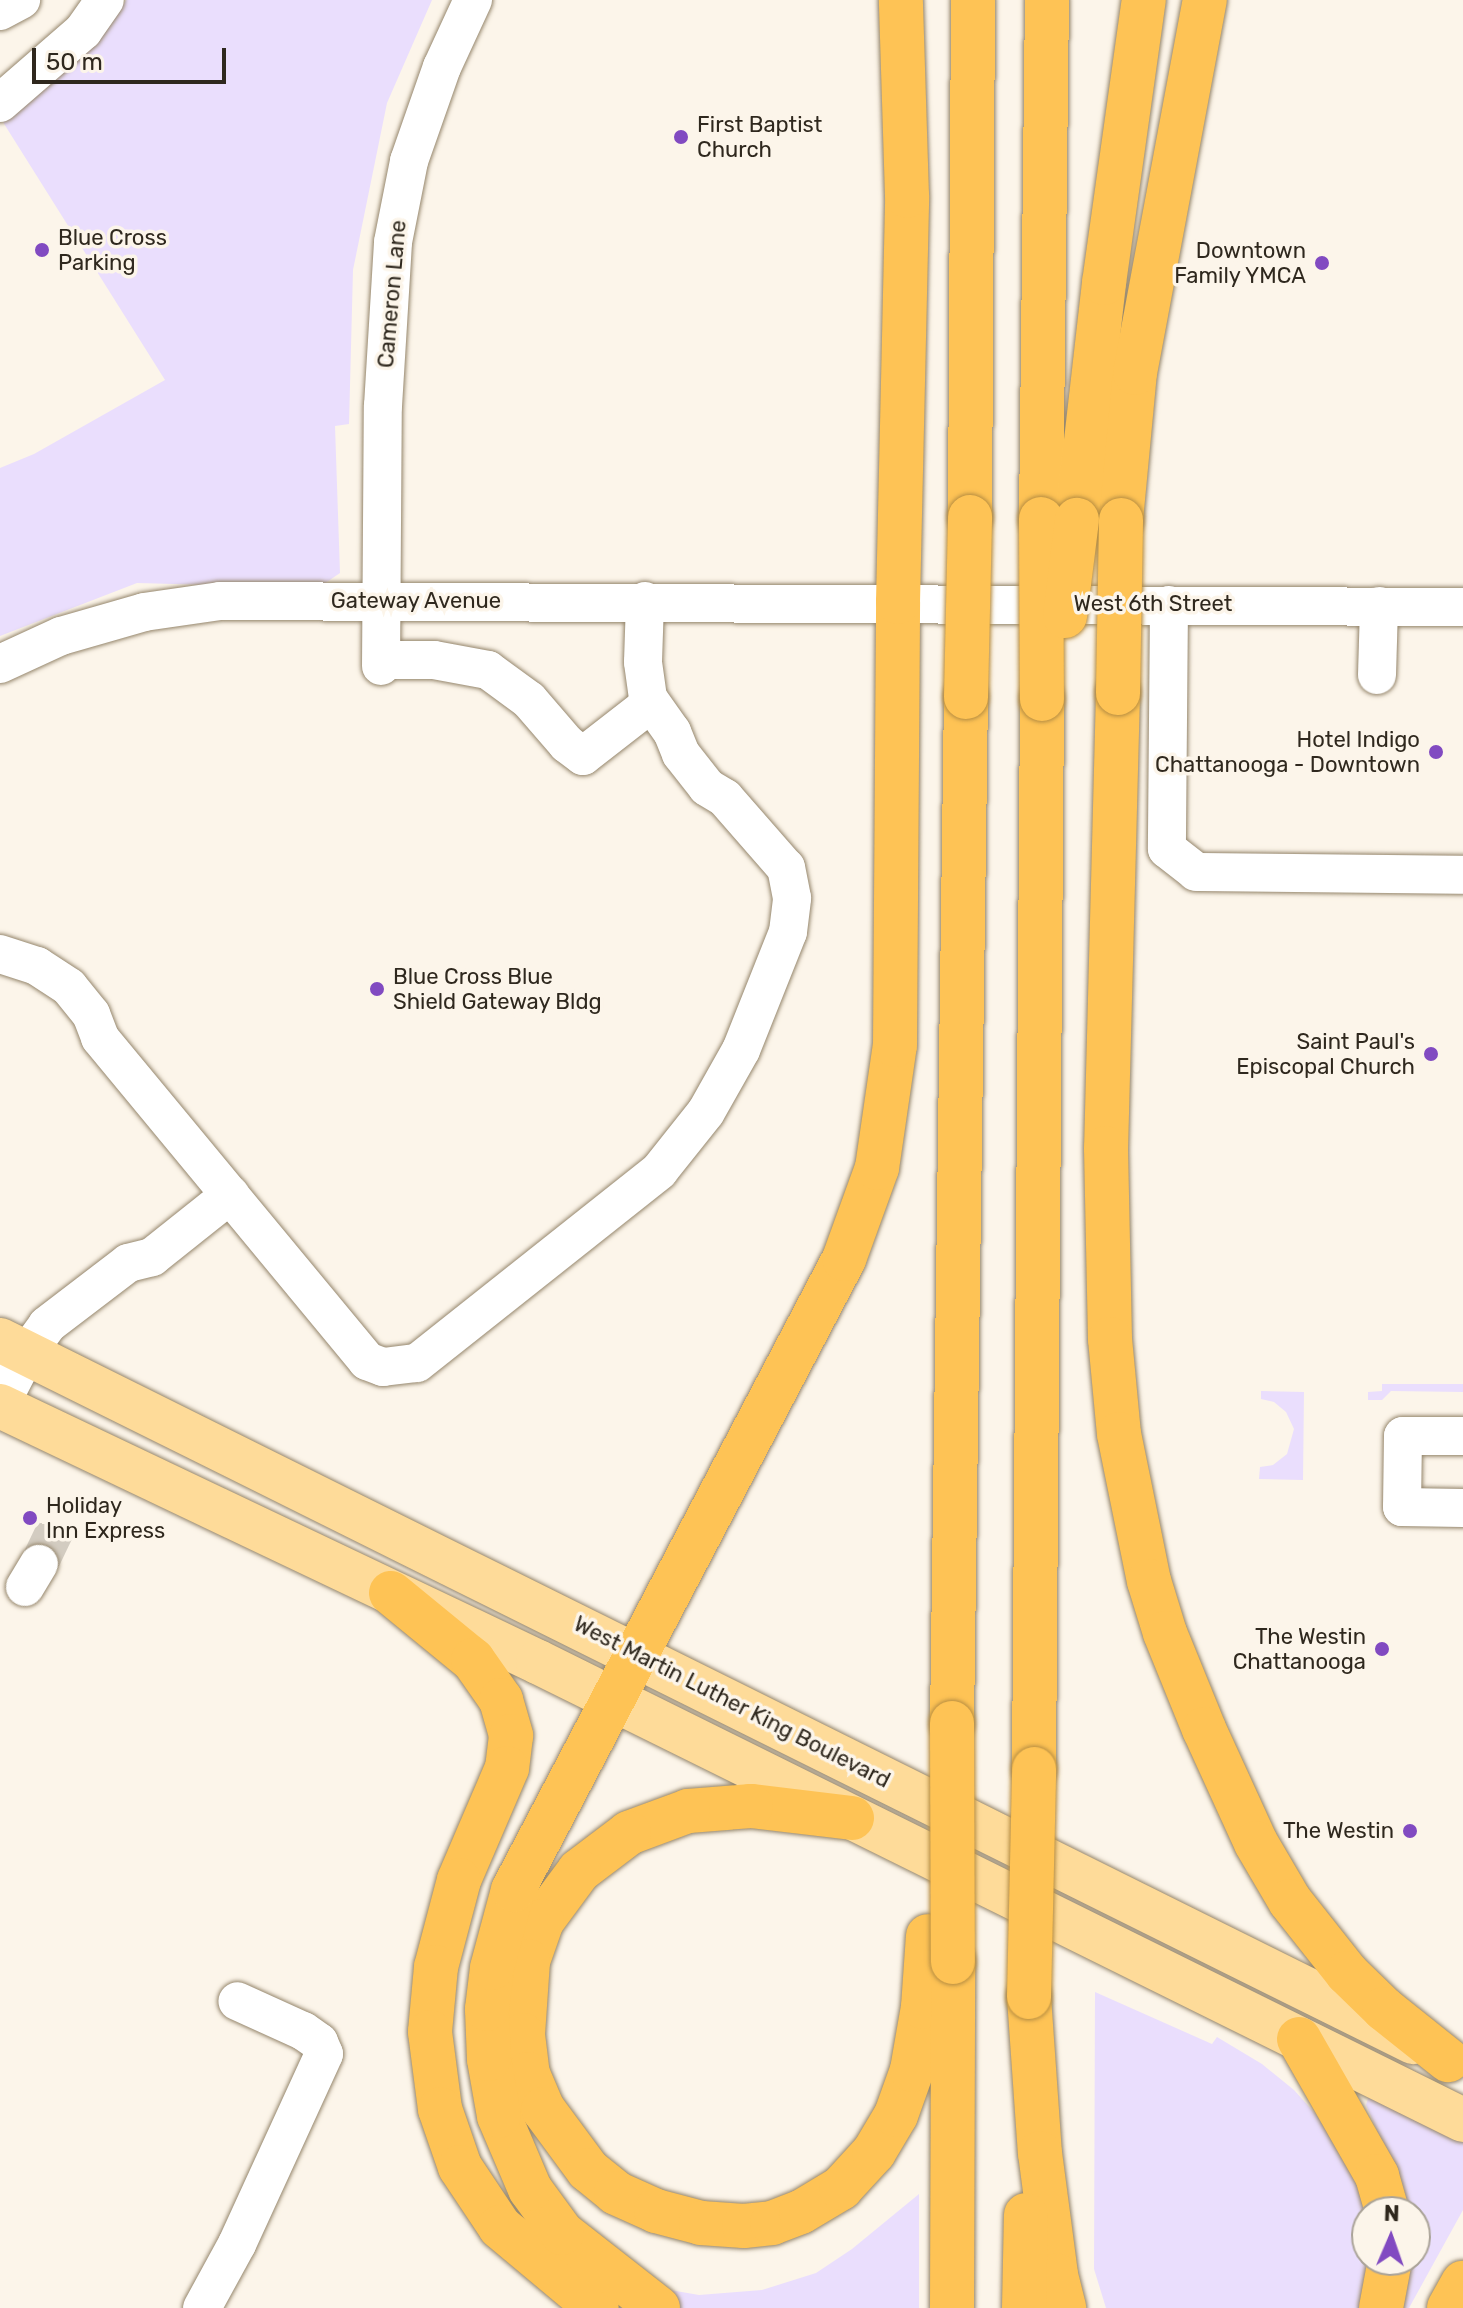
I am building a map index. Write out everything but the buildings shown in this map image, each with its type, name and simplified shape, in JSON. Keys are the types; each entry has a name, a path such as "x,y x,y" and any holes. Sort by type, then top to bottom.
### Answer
{"highway":[{"path":"658,2308 562,2233 530,2189 499,2116 489,2059 487,2009 492,1968 513,1890 611,1698 844,1259 877,1168 895,1045 898,602 907,196 901,0"},
{"path":"952,2308 941,1949 952,1723 970,517 973,0"},
{"path":"1024,2308 1034,1769 1041,769 1049,698 1059,519 1047,0"},
{"path":"1059,519 1104,283 1144,0"},
{"path":"1205,0 1135,373 1121,520 1107,1101 1107,1264 1119,1434 1149,1581 1204,1729 1256,1843 1290,1901 1347,1973 1384,2009 1458,2059"},
{"path":"391,1593 473,1660 501,1700 511,1736 507,1768 459,1880 436,1967 430,2032 440,2109 460,2167 500,2227 597,2308"},
{"path":"852,1818 751,1806 688,1811 629,1833 579,1871 542,1921 528,1961 523,2035 528,2074 543,2109 588,2170 616,2193 656,2211 701,2223 744,2226 772,2223 801,2212 841,2188 874,2152 896,2115 915,2055 923,2007 941,1949"},
{"path":"1029,1997 1040,2153 1056,2275 1064,2308"},
{"path":"1299,2039 1377,2176 1383,2196"},
{"path":"1381,2308 1387,2276"},
{"path":"1449,2308 1463,2283"}],"main road":[{"name":"West Martin Luther King Boulevard","path":"14,1346 1458,2059"},
{"path":"0,1406 611,1698 1463,2120"}],"street":[{"path":"0,11 21,0"},
{"path":"0,103 83,31 105,0"},
{"name":"Cameron Lane","path":"473,0 442,67 409,161 393,242 383,406 382,663 434,660 488,670 529,700 567,744 583,756 661,718"},
{"name":"Gateway Avenue","path":"0,664 61,636 144,612 220,601 842,602"},
{"path":"0,954 37,966 69,987 91,1014 100,1038 367,1361 383,1367 417,1363 659,1171 706,1112 741,1050 759,1012 788,932 792,898 786,868 725,798 707,787 681,754 661,718 643,662 645,601"},
{"name":"West 6th Street","path":"842,602 1463,607"},
{"path":"1169,605 1167,849 1196,872 1463,875"},
{"path":"1377,675 1379,606"},
{"path":"0,1406 14,1346 47,1325 128,1263 152,1257 224,1188"},
{"path":"1463,1436 1403,1436 1402,1507 1463,1508"},
{"path":"202,2308 229,2261 324,2054 319,2042 303,2031 237,2001"}],"shaded area":[{"path":"126,0 432,0 387,103 353,270 349,424 335,426 340,573 318,588 137,583 0,636 0,468 34,454 165,380 1,119 119,12"},
{"path":"1382,1384 1463,1384 1463,1392 1391,1391 1382,1400 1368,1400 1368,1392 1382,1391"},
{"path":"1261,1391 1304,1392 1303,1480 1259,1479 1260,1467 1273,1465 1287,1454 1294,1429 1286,1412 1274,1402 1261,1399"},
{"path":"1095,1992 1212,2044 1217,2037 1262,2064 1294,2090 1355,2162 1363,2196 1351,2196 1351,2276 1368,2276 1360,2308 1106,2308 1094,2269"},
{"path":"1370,2092 1463,2140 1463,2210 1431,2268 1431,2196 1406,2196 1366,2105"},
{"path":"919,2194 919,2308 667,2308 647,2286 699,2295 762,2290 816,2273 852,2249"},
{"path":"1407,2276 1427,2276 1409,2308 1400,2308"}],"tunnel":[{"path":"39,1564 63,1514"}],"place":[{"name":"First Baptist Church","path":"681,137"},
{"name":"Blue Cross Parking","path":"42,250"},
{"name":"Downtown Family YMCA","path":"1322,263"},
{"name":"Hotel Indigo Chattanooga - Downtown","path":"1436,752"},
{"name":"Blue Cross Blue Shield Gateway Bldg","path":"377,989"},
{"name":"Saint Paul's Episcopal Church","path":"1431,1054"},
{"name":"Holiday Inn Express","path":"30,1518"},
{"name":"The Westin Chattanooga","path":"1382,1649"},
{"name":"The Westin","path":"1410,1831"}]}
